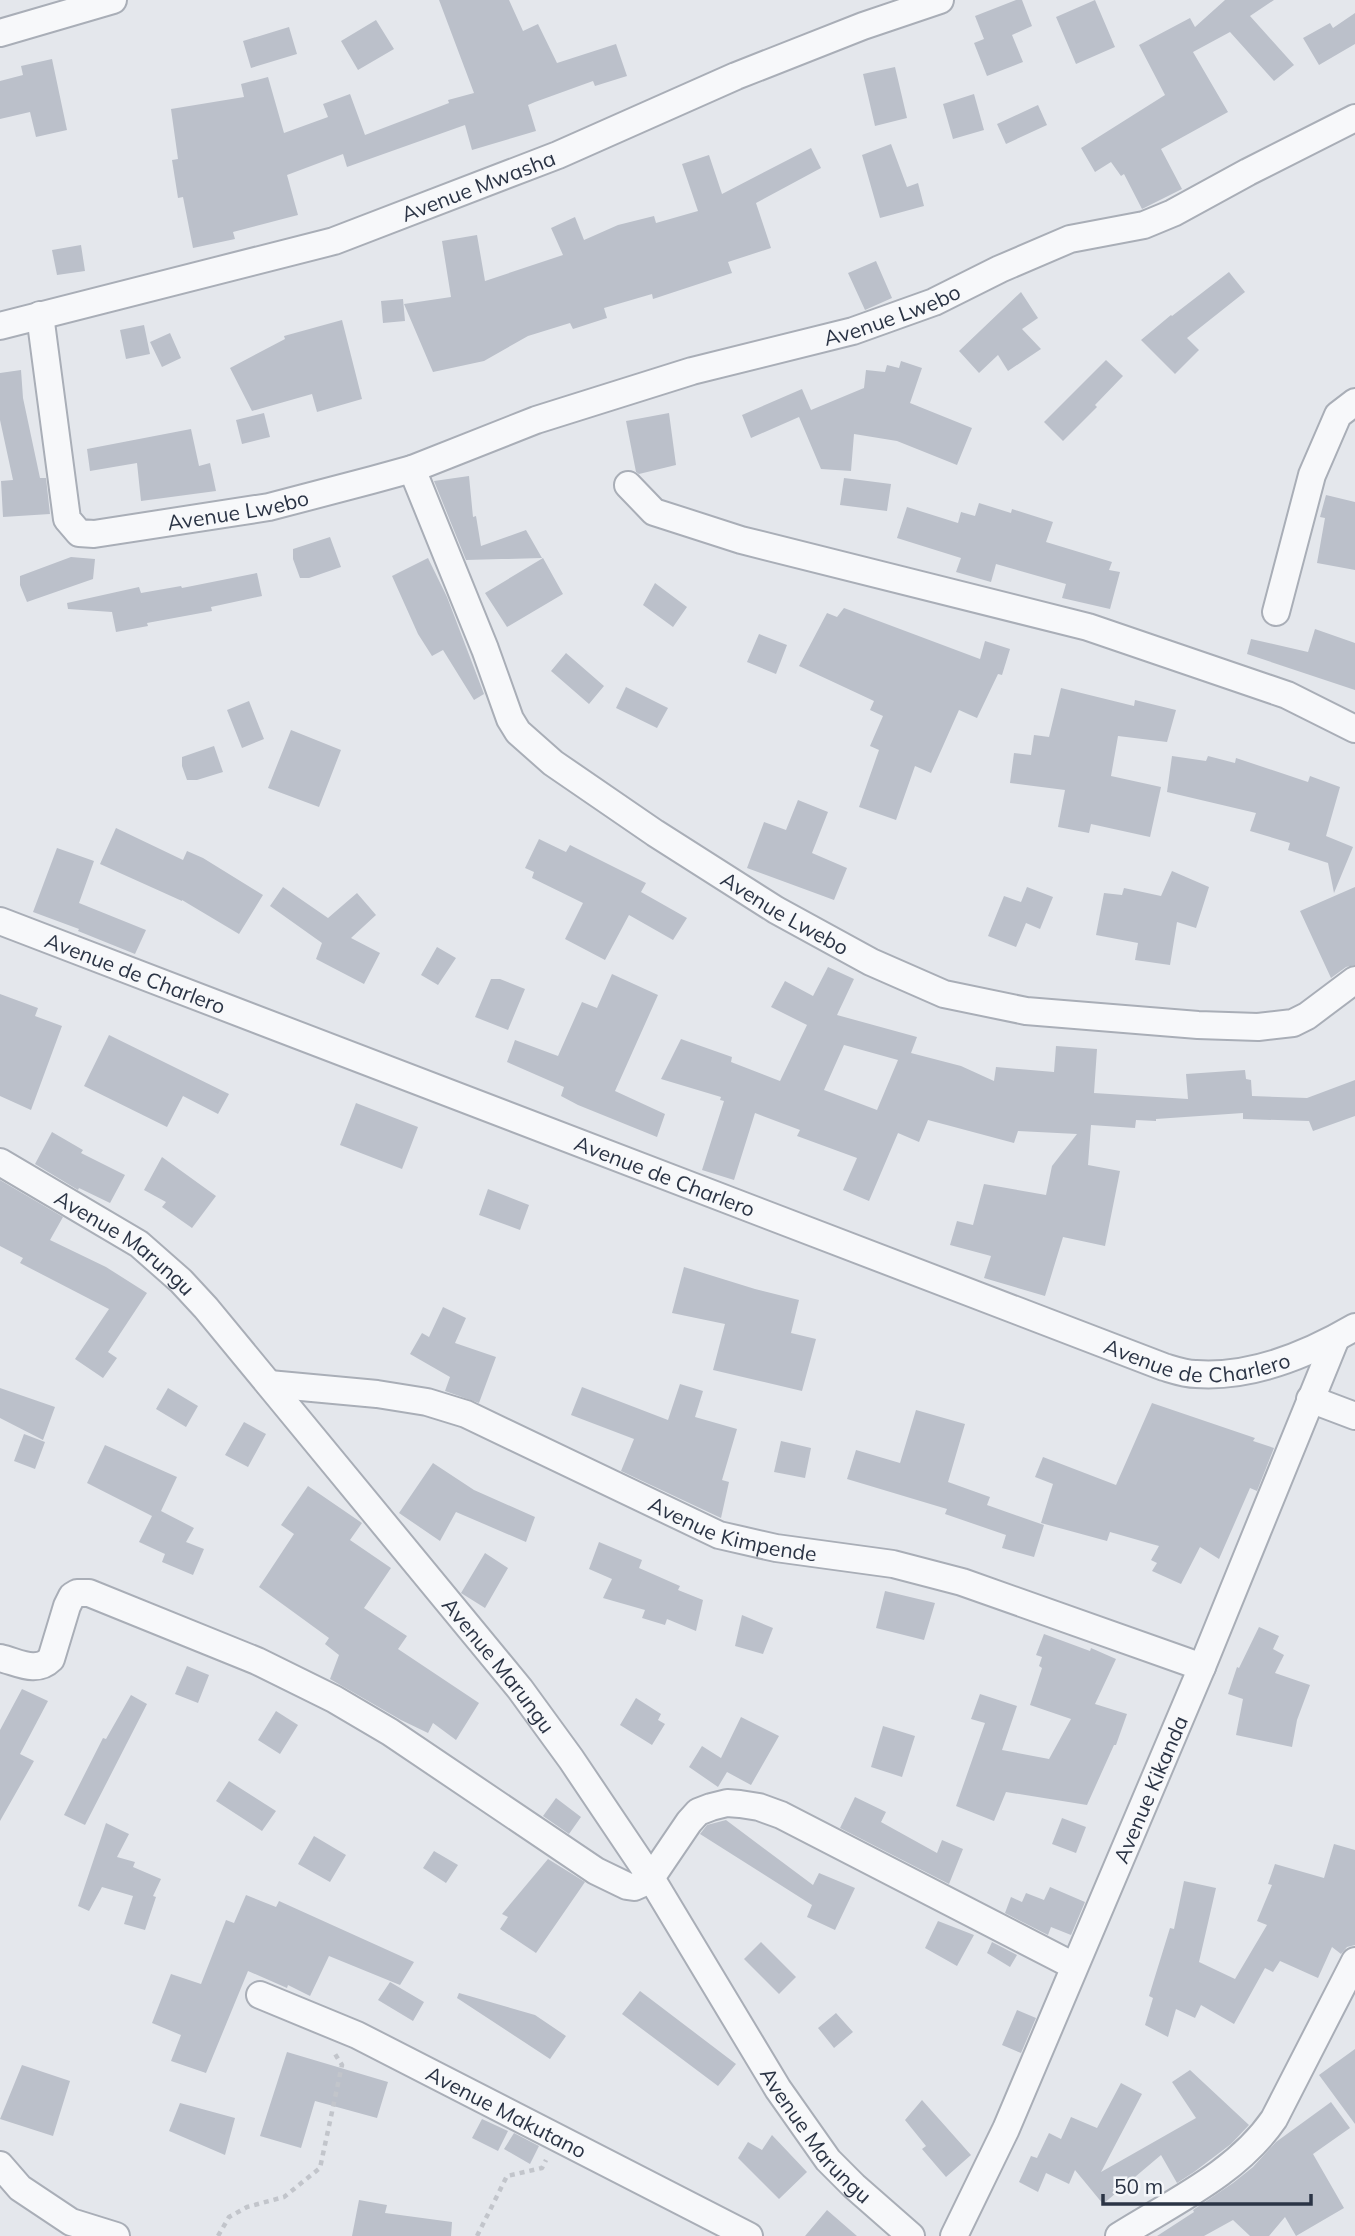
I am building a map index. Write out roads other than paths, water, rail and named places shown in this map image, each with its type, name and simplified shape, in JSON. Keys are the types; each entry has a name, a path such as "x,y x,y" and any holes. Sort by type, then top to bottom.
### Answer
{"street":[{"path":"0,33 113,0"},
{"name":"Avenue Mwasha","path":"0,326 334,241 558,155 736,76 863,26 940,0"},
{"name":"Avenue Lwebo","path":"40,315 67,519 79,533 94,534 269,507 412,469 536,420 692,370 853,331 895,317 1070,239 1144,225 1355,118"},
{"path":"1276,612 1311,475 1338,415 1355,402"},
{"name":"Avenue Lwebo","path":"412,469 485,649 510,719 518,732 554,763 655,834 776,909 870,962 944,994 1026,1011 1198,1025 1258,1027 1293,1023 1307,1016 1355,980"},
{"path":"628,485 654,512 741,540 1088,627 1286,695 1355,729"},
{"name":"Avenue de Charlero","path":"0,921 1164,1367 1193,1374 1239,1373 1293,1358 1345,1333"},
{"name":"Avenue Marungu","path":"4,1165 119,1231 154,1257 206,1308 520,1689 651,1878 778,2089 828,2160 911,2236"},
{"name":"Avenue Kikanda","path":"954,2236 1006,2129 1202,1667 1310,1399 1345,1333"},
{"name":"Avenue Kimpende","path":"269,1384 377,1394 427,1402 466,1415 719,1535 776,1548 922,1570 1202,1667"},
{"path":"1310,1399 1355,1416"},
{"path":"0,1658 34,1668 44,1666 51,1659 72,1596 89,1593 257,1661 334,1699 390,1732 617,1883 634,1887 651,1878 698,1812 727,1803 759,1807 781,1815 1074,1966"},
{"path":"1119,2236 1229,2167 1263,2135 1274,2119 1355,1961"},
{"name":"Avenue Makutano","path":"260,1994 330,2024 749,2236"},
{"path":"0,2165 20,2188 71,2222 117,2236"}]}
